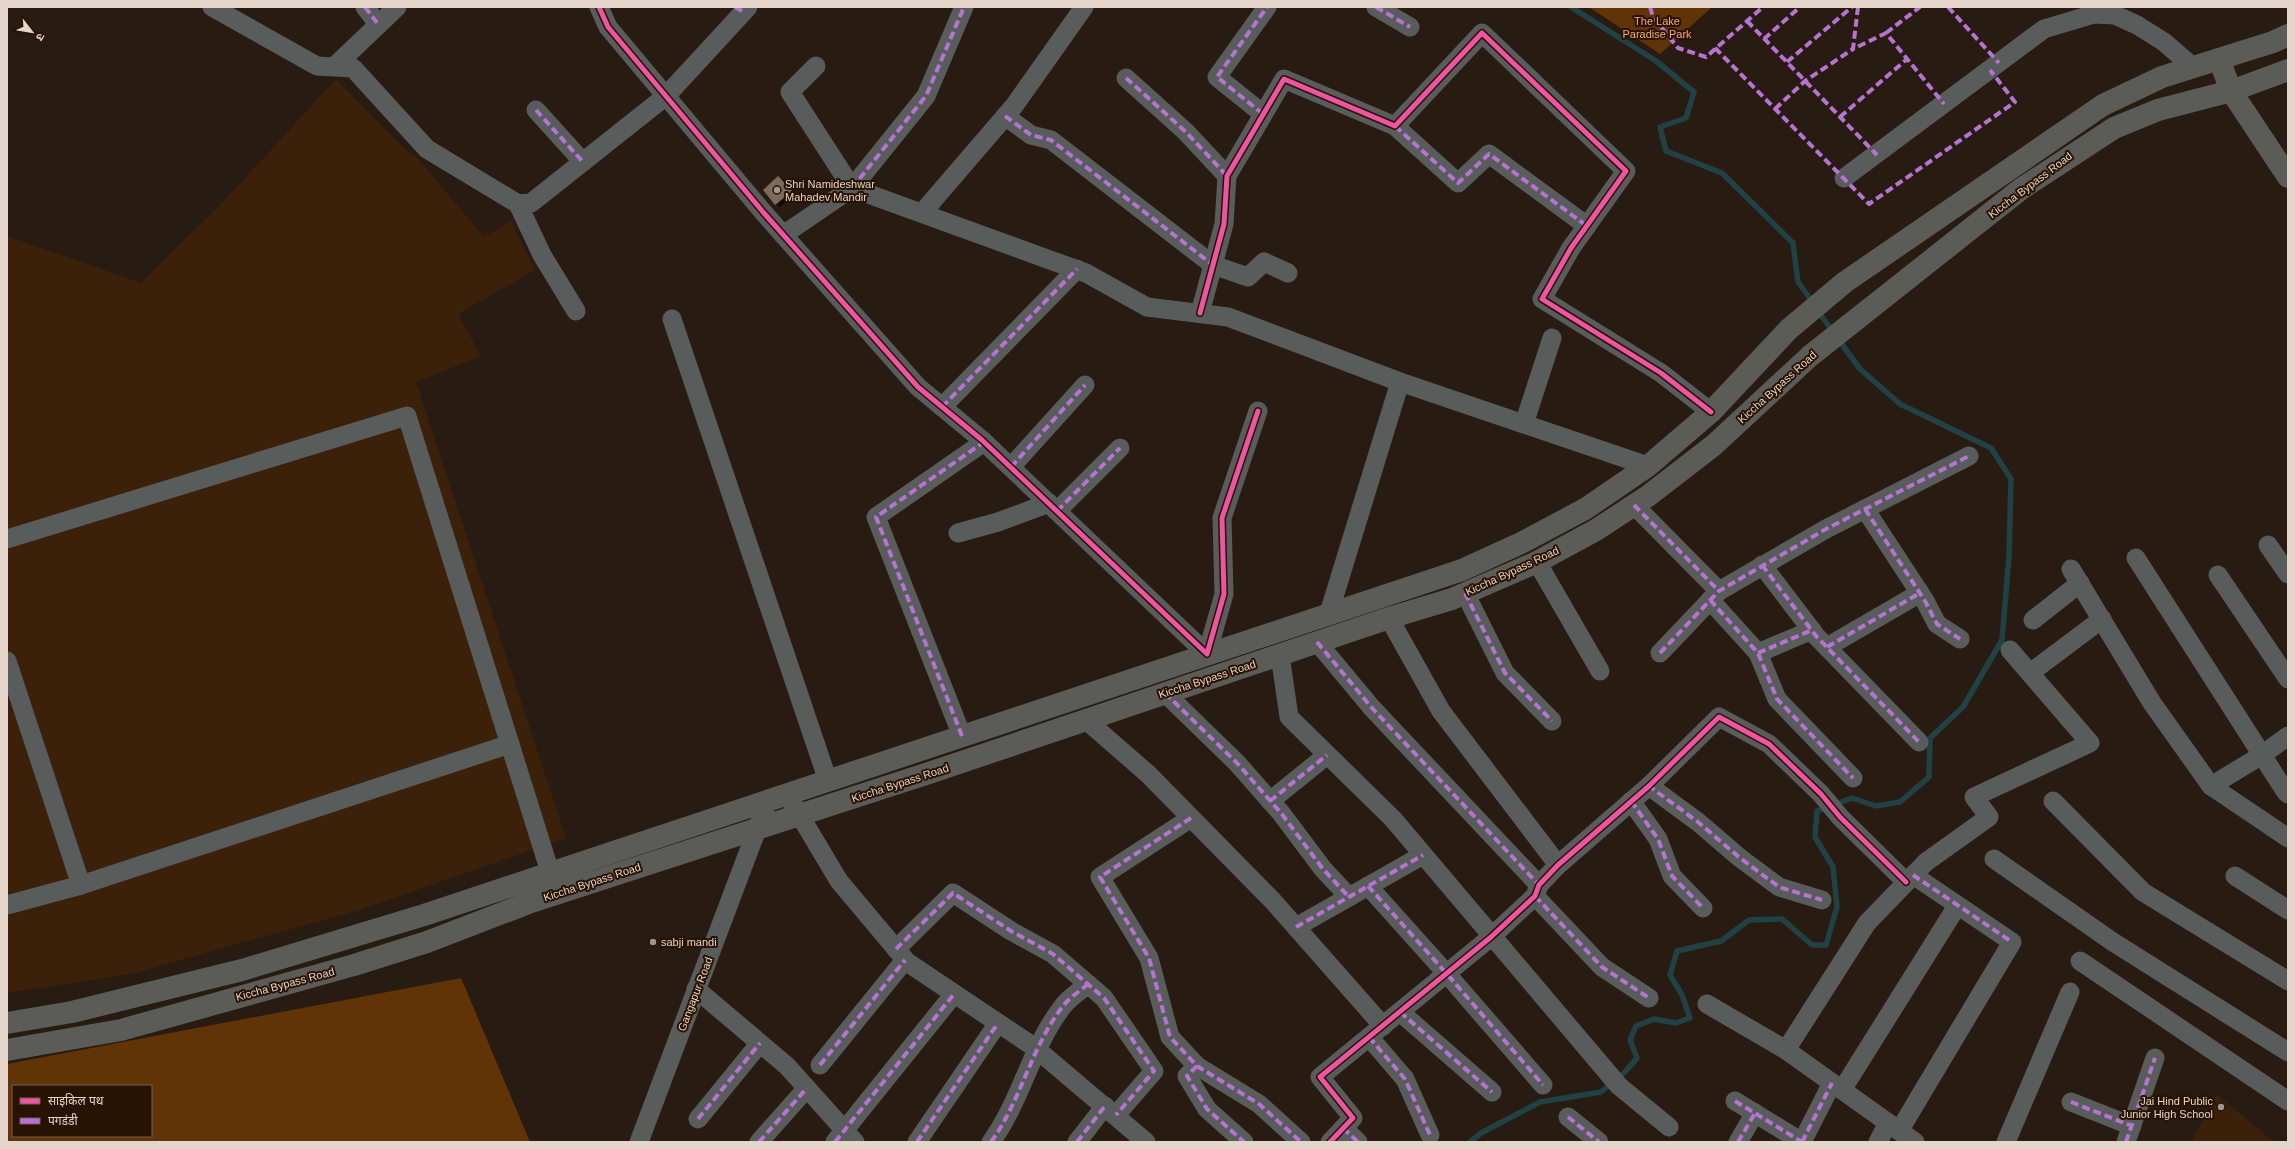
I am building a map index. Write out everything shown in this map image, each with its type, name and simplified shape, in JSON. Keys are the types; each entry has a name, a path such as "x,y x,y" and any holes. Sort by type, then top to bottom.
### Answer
{"main road":[{"path":"7,1023 72,1012 242,970 424,915 701,821 1462,570 1538,535 1585,509 1648,466 1711,412 1789,329 1845,282 2103,105 2162,78 2273,42 2288,34"},
{"path":"2219,59 2232,91 2288,176"},
{"name":"Kiccha Bypass Road","path":"7,1050 121,1030 354,965 427,942 532,902 708,844 799,816 1465,593 1542,559 1596,530 1634,505 1714,445 1810,356 2021,189 2114,128 2158,110 2232,91 2288,70"},
{"path":"1538,535 1542,559"},
{"path":"1207,654 1214,677"},
{"path":"1080,696 1086,720"},
{"path":"828,780 834,804"},
{"path":"701,821 708,844"}],"street":[{"path":"212,7 317,66 353,68 427,149 518,204 542,255 576,311"},
{"path":"365,7 378,24"},
{"path":"334,66 397,7"},
{"path":"599,7 608,27 783,235 918,387 984,442 1207,654 1224,594 1222,518 1258,411"},
{"path":"783,235 852,188 926,96 964,7"},
{"path":"922,213 1005,116 1084,7"},
{"path":"1263,114 1217,77 1267,7"},
{"path":"1376,7 1410,27"},
{"path":"518,204 530,203 666,96 742,9"},
{"path":"1844,178 2044,29 2094,14 2115,15 2136,24 2164,42 2193,67"},
{"path":"1395,126 1482,32 1626,171 1571,248 1542,299 1661,373 1711,412"},
{"path":"816,66 790,92 852,188 1077,269 1147,307 1228,317 1400,382 1648,466"},
{"path":"1126,78 1186,132 1227,176"},
{"path":"1200,313 1224,224 1227,176 1284,79 1395,126 1458,183 1489,154 1587,226"},
{"path":"536,110 583,162"},
{"path":"1005,116 1031,135 1051,140 1213,265 1248,277 1264,262 1288,273"},
{"path":"942,407 1077,269"},
{"path":"672,319 828,780"},
{"path":"1524,424 1552,338"},
{"path":"1329,613 1400,382"},
{"path":"1011,467 1085,385"},
{"path":"7,539 407,416 550,872"},
{"path":"962,736 876,518 984,442"},
{"path":"958,532 1053,507 1120,448"},
{"path":"1660,653 1714,596 1762,565 1969,456"},
{"path":"1634,505 1714,596 1758,653 1777,699 1853,778"},
{"path":"1866,509 1920,593 1937,624 1960,639"},
{"path":"2268,545 2288,574"},
{"path":"2136,558 2288,794"},
{"path":"1542,559 1600,671"},
{"path":"1762,565 1827,647 1920,742"},
{"path":"2218,575 2288,679"},
{"path":"2033,620 2076,576 2152,703 2211,786 2288,838"},
{"path":"1465,593 1505,673 1552,721"},
{"path":"1827,647 1920,593"},
{"path":"1389,618 1441,711 1558,865"},
{"path":"2030,673 2102,619"},
{"path":"1758,653 1812,630"},
{"path":"1318,642 1372,708 1537,891 1602,967 1649,998"},
{"path":"1786,1050 1867,923 1926,862 1989,817 1974,796 2090,743 2010,650"},
{"path":"1280,655 1289,717 1392,819 1607,1072 1620,1086 1669,1127"},
{"path":"7,661 81,885"},
{"path":"1165,694 1237,763 1270,801 1323,869 1349,897"},
{"path":"1330,1142 1353,1118 1320,1077 1491,937 1537,891 1558,865 1649,786 1719,717 1769,744 1821,794 1840,817 1910,879 1957,906 2012,942 1894,1127 1878,1142"},
{"path":"1086,720 1148,774 1296,927 1376,1031 1405,1079 1430,1135"},
{"path":"2211,786 2286,740"},
{"path":"7,905 81,885 510,744"},
{"path":"1270,801 1327,755"},
{"path":"1649,786 1698,822 1740,858 1779,887 1822,900"},
{"path":"777,797 799,816 839,881 901,955 954,994 1038,1050 1146,1142"},
{"name":"Gangapur Road","path":"639,1142 756,830 777,797"},
{"path":"1631,801 1658,839 1672,876 1704,908"},
{"path":"2053,801 2143,892 2288,981"},
{"path":"1191,818 1100,877 1148,958 1170,1037 1197,1066 1258,1104 1301,1142"},
{"path":"1296,927 1423,855"},
{"path":"1994,859 2113,942 2288,1052"},
{"path":"2235,876 2288,910"},
{"path":"1368,886 1447,974 1543,1085"},
{"path":"820,1064 901,955 953,893 1011,931 1053,954 1104,998 1154,1070 1076,1142"},
{"path":"1735,1101 1802,1142 1957,906"},
{"path":"2080,961 2288,1101"},
{"path":"991,1142 1003,1126 1038,1050 1063,1006 1088,984"},
{"path":"696,989 787,1066 807,1088 845,1138 954,994"},
{"path":"2006,1142 2070,992"},
{"path":"1707,1004 1786,1050 1915,1142"},
{"path":"1400,1012 1492,1092"},
{"path":"916,1142 998,1023"},
{"path":"698,1119 760,1043"},
{"path":"2071,1102 2129,1134 2155,1058"},
{"path":"1197,1066 1187,1076 1208,1110 1244,1142"},
{"path":"760,1142 807,1088"},
{"path":"1738,1142 1755,1113"},
{"path":"1568,1117 1599,1142"},
{"path":"1344,1128 1358,1142"}],"shaded area":[{"path":"336,79 406,150 418,159 484,237 511,221 535,270 458,314 481,356 416,382 566,838 362,909 131,974 7,993 7,236 141,283 224,201"},
{"name":"Jai Hind Public Junior High School","path":"2217,1095 2272,1140 2271,1142 2191,1142"}],"green space":[{"name":"The Lake Paradise Park","path":"1589,7 1712,7 1660,54"},
{"path":"461,978 530,1142 7,1142 7,1064"}],"building":[{"name":"Shri Namideshwar Mahadev Mandir","path":"778,176 792,191 775,205 763,190"}],"waterway":[{"path":"1571,7 1656,61 1694,92 1686,118 1660,127 1666,151 1722,173 1793,243 1798,282 1814,304"},
{"path":"1818,311 1833,332"},
{"path":"1470,1142 1481,1133 1540,1102 1601,1092 1625,1072 1637,1058 1630,1040 1636,1026 1654,1019 1676,1023 1690,1018 1682,995 1670,975 1677,951 1721,941 1749,920 1782,919 1812,945 1826,945 1837,907 1833,867 1815,837 1817,811 1852,798 1876,806 1900,802 1929,777 1930,738 1963,707 2002,640 2009,556 2011,479 1991,448 1900,404 1860,369 1838,339"}],"marked path":[{"path":"365,7 378,24"},
{"path":"735,7 744,12"},
{"path":"852,188 926,96 964,7"},
{"path":"1263,114 1217,77 1267,7"},
{"path":"1376,7 1410,27"},
{"path":"1650,7 1653,17 1678,48 1706,57 1763,7"},
{"path":"1764,39 1800,7"},
{"path":"1787,62 1852,7"},
{"path":"1858,7 1853,49 1886,33 1944,104"},
{"path":"1886,33 1920,7"},
{"path":"1948,7 1999,63"},
{"path":"1747,21 1877,155"},
{"path":"1715,48 1869,204 2015,102 1990,70"},
{"path":"1775,109 1805,81 1853,49"},
{"path":"1840,117 1907,59"},
{"path":"1126,78 1186,132 1227,176"},
{"path":"536,110 583,162"},
{"path":"1005,116 1031,135 1051,140 1213,265"},
{"path":"1395,126 1458,183 1489,154 1587,226"},
{"path":"942,407 1077,269"},
{"path":"1011,467 1085,385"},
{"path":"962,736 876,517 984,442"},
{"path":"1057,511 1120,448"},
{"path":"1660,653 1719,591 1826,529 1969,456"},
{"path":"1634,505 1719,591"},
{"path":"1865,509 1925,601 1937,624 1960,639"},
{"path":"1762,565 1816,636 1919,742"},
{"path":"1465,593 1505,673 1552,721"},
{"path":"1827,647 1920,593"},
{"path":"1710,600 1758,653 1777,699 1853,778"},
{"path":"1758,653 1812,630"},
{"path":"1317,642 1372,708 1539,885"},
{"path":"1165,693 1237,763 1281,813 1323,869 1349,897"},
{"path":"1270,801 1327,755"},
{"path":"1650,785 1649,786 1698,822 1740,858 1779,887 1822,900"},
{"path":"1631,801 1658,839 1672,876 1703,908"},
{"path":"1191,818 1100,877 1149,958 1170,1037 1197,1066 1259,1104 1301,1142"},
{"path":"1296,927 1423,855"},
{"path":"1913,875 2012,942"},
{"path":"1368,886 1447,974 1543,1085"},
{"path":"896,949 953,893 1011,931 1053,954 1104,998 1154,1071 1116,1115"},
{"path":"1535,896 1602,967 1649,998"},
{"path":"820,1065 905,960"},
{"path":"991,1142 1010,1109 1042,1039 1052,1022 1065,1003 1088,984"},
{"path":"835,1142 954,994"},
{"path":"1400,1012 1492,1092"},
{"path":"917,1142 998,1023"},
{"path":"1369,1037 1405,1079 1430,1135"},
{"path":"698,1119 760,1043"},
{"path":"2126,1142 2155,1058"},
{"path":"1197,1066 1187,1076 1207,1109 1244,1142"},
{"path":"1802,1142 1832,1083"},
{"path":"759,1142 807,1088"},
{"path":"1735,1101 1802,1142"},
{"path":"2071,1102 2132,1126"},
{"path":"1077,1142 1105,1106"},
{"path":"1738,1142 1755,1113"},
{"path":"1568,1117 1599,1142"},
{"path":"1343,1128 1358,1142"}],"cycle path":[{"path":"599,7 608,27 763,212 918,387 982,440 1207,654 1224,594 1222,518 1258,411"},
{"path":"1200,313 1224,224 1227,176 1284,79 1395,126 1482,33 1626,171 1571,248 1542,299 1661,373 1711,412"},
{"path":"1330,1142 1353,1118 1320,1077 1491,937 1535,896 1539,885 1558,865 1649,786 1719,717 1769,744 1821,794 1840,817 1906,882"}],"place":[{"name":"Shri Namideshwar Mahadev Mandir","path":"777,190"},
{"name":"sabji mandi","path":"653,942"},
{"name":"Jai Hind Public Junior High School","path":"2221,1107"}]}
